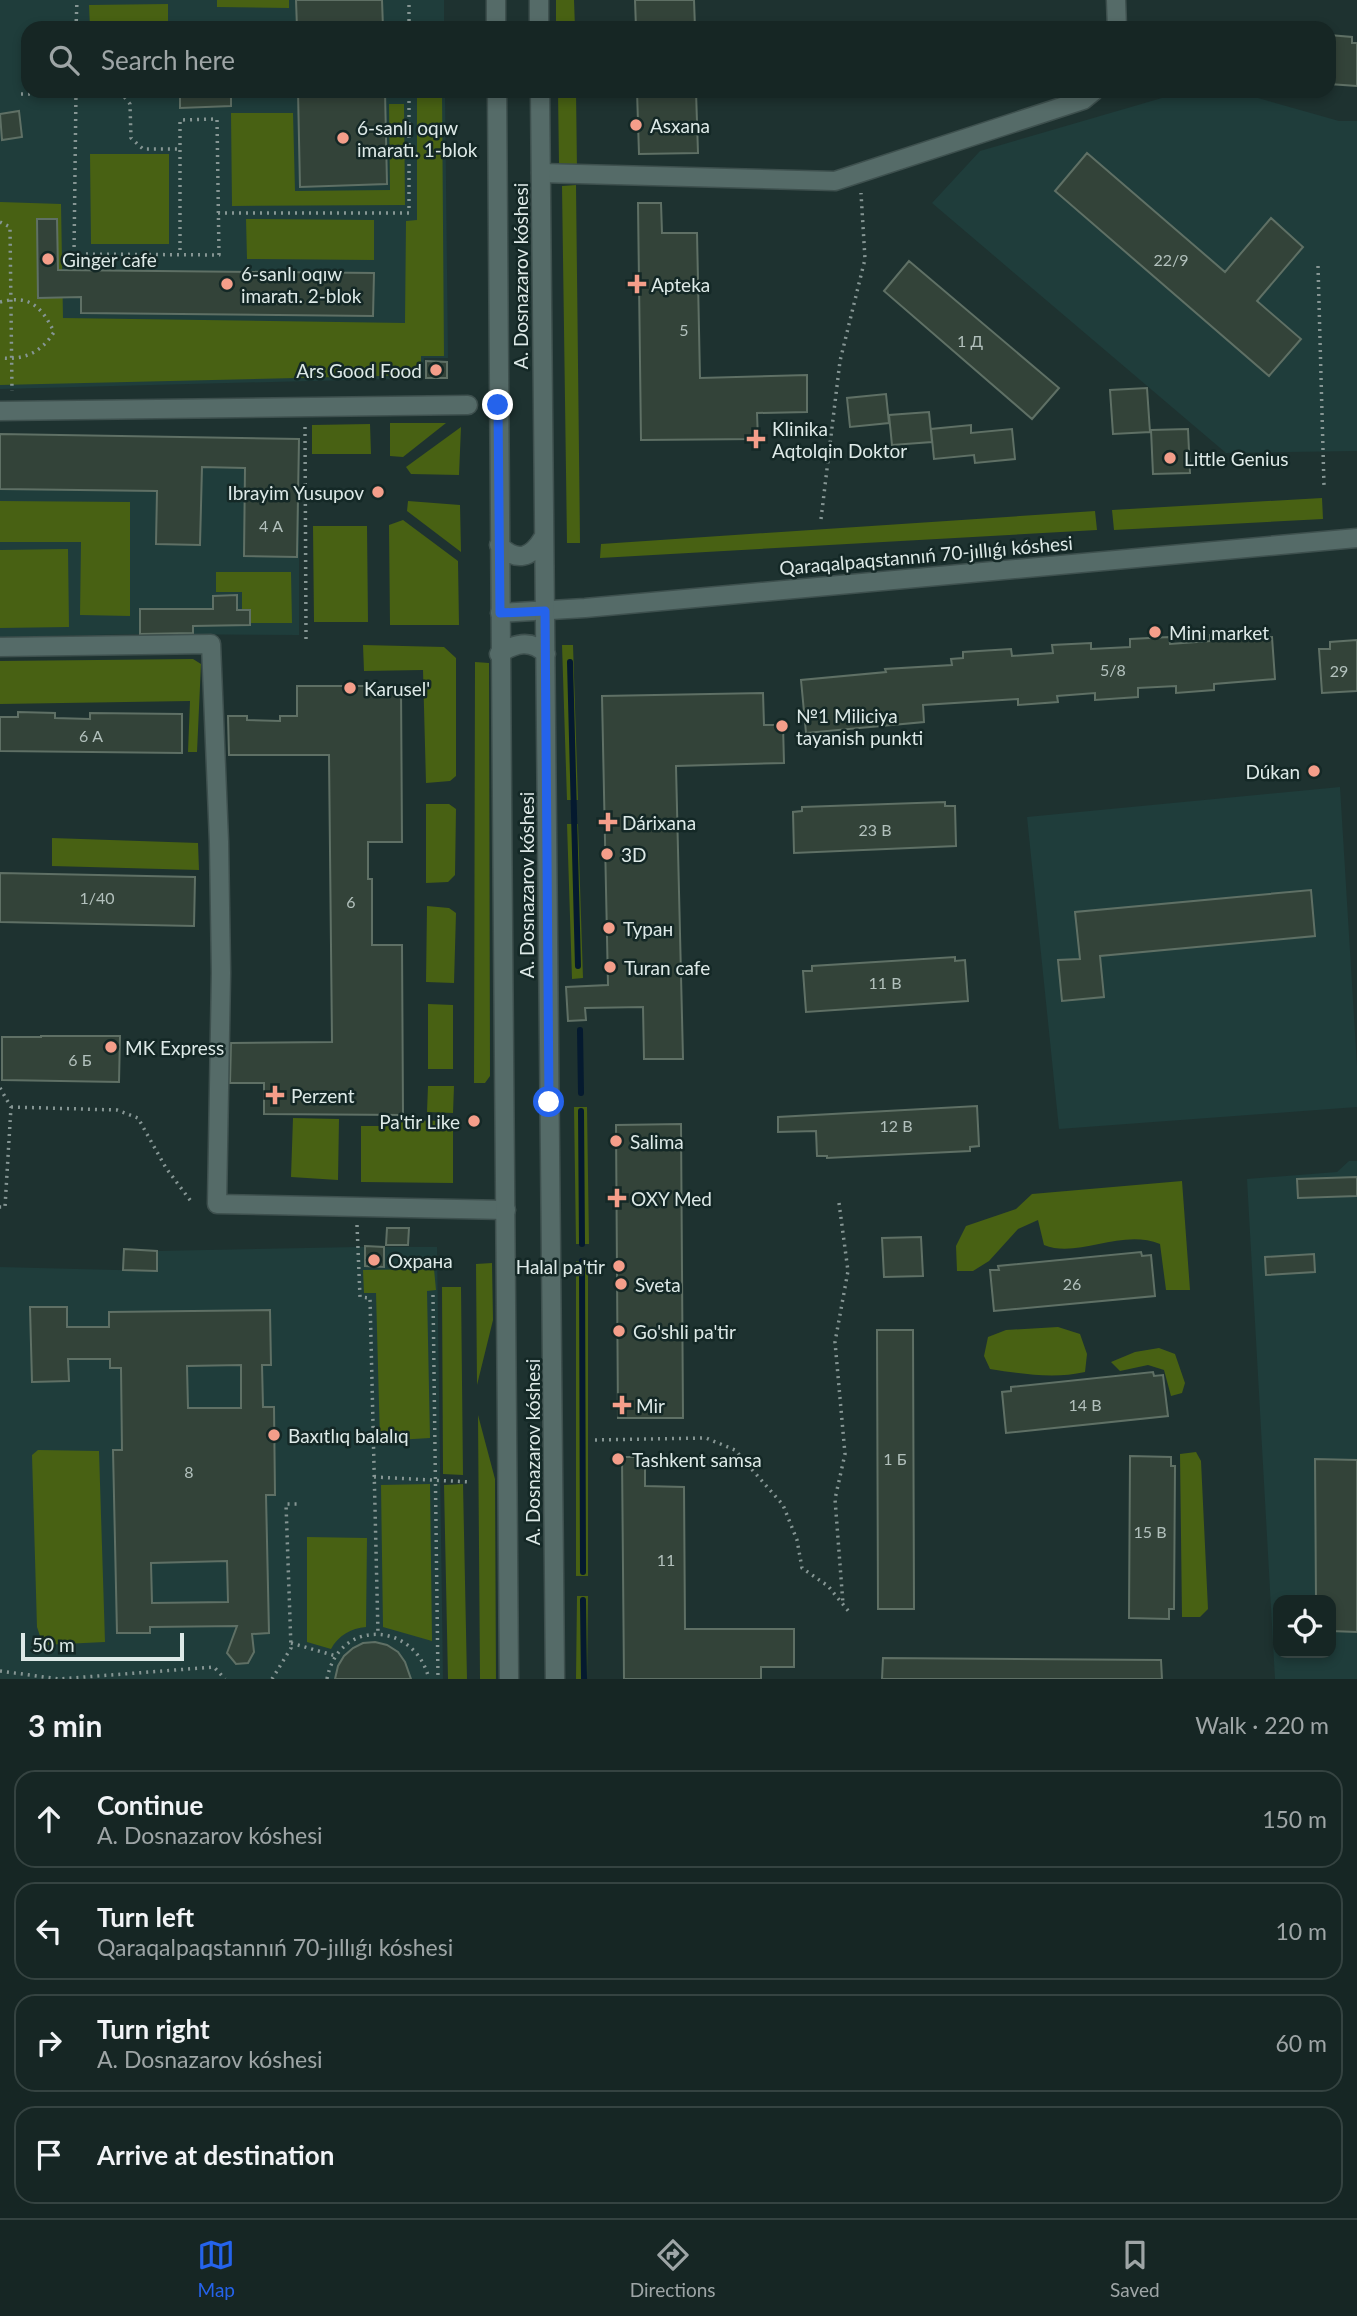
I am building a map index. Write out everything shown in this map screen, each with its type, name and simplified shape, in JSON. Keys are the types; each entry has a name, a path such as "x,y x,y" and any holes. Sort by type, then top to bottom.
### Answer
{"main road":[{"path":"496,0 496,21"},
{"path":"538,0 539,21"},
{"path":"1116,0 1117,21"},
{"name":"A. Dosnazarov kóshesi","path":"497,98 499,654 509,1679"},
{"name":"A. Dosnazarov kóshesi","path":"540,98 555,1679"},
{"path":"541,173 835,181 1085,98"},
{"path":"6,411 468,405"},
{"path":"499,545 508,553 527,555 535,551 543,538"},
{"name":"Qaraqalpaqstannıń 70-jıllıǵı kóshesi","path":"500,613 1357,538"},
{"path":"0,646 211,644 221,943 217,1204 506,1210"},
{"path":"499,654 518,645 528,644 538,647 546,654"}],"path":[{"path":"76,21 77,0"},
{"path":"409,0 409,21"},
{"path":"76,98 74,254 219,255 217,119 180,120 180,254"},
{"path":"125,98 130,104 131,138 144,149 180,149"},
{"path":"218,214 409,213 409,98"},
{"path":"821,519 840,361 865,259 860,173"},
{"path":"0,222 10,227 12,359 6,411"},
{"path":"1318,266 1324,486"},
{"path":"0,302 22,299 33,304 47,316 54,332 47,344 24,358 0,358"},
{"path":"305,407 306,639"},
{"path":"0,1088 11,1107 5,1207 0,1207"},
{"path":"11,1107 117,1110 138,1118 166,1168 193,1204"},
{"path":"839,1203 848,1271 835,1342 845,1454 835,1499 843,1604"},
{"path":"358,1207 360,1297 370,1298 378,1634"},
{"path":"433,1295 438,1679"},
{"path":"596,1440 706,1438 735,1450 782,1505 797,1540 802,1568 828,1586 850,1613"},
{"path":"373,1477 470,1482"},
{"path":"272,1679 291,1648 286,1504 299,1504"},
{"path":"327,1679 336,1656 345,1646 361,1636 378,1634 396,1637 412,1646 424,1660 429,1679"},
{"path":"291,1643 336,1656"},
{"path":"0,1671 59,1679 214,1667 225,1679"}],"shaded area":[{"path":"0,0 444,0 444,21 21,21 21,98 445,98 448,358 424,358 423,378 0,389"},
{"path":"1162,98 1258,98 1339,121 1357,121 1357,451 1226,453 932,203 980,151"},
{"path":"0,434 299,439 299,635 0,637"},
{"path":"1340,787 1357,1066 1357,1107 1059,1129 1027,817"},
{"path":"1349,1161 1357,1161 1357,1679 1275,1679 1274,1658 1336,1658 1336,1595 1273,1595 1273,1643 1247,1179 1337,1172"},
{"path":"437,1247 443,1679 0,1679 0,1267 156,1271 157,1251"}],"green space":[{"path":"217,0 289,0 289,8 217,7"},
{"path":"556,0 574,0 575,21 556,21"},
{"path":"168,4 168,21 90,21 89,5"},
{"path":"417,98 442,98 444,356 421,356 421,375 0,385 0,202 61,204 63,318 405,323 406,221 417,220"},
{"path":"558,98 576,98 577,170 559,165"},
{"path":"389,104 404,104 405,205 232,206 231,113 293,113 295,191 390,190"},
{"path":"90,154 169,154 169,244 91,244"},
{"path":"576,185 580,543 567,543 562,186"},
{"path":"246,219 374,220 374,260 247,259"},
{"path":"390,423 446,423 403,457 390,456"},
{"path":"370,424 371,454 312,454 312,425"},
{"path":"461,427 459,475 411,474 406,467"},
{"path":"1322,498 1323,519 1114,530 1112,510"},
{"path":"0,501 130,502 130,616 80,615 81,542 0,542"},
{"path":"408,501 460,505 461,552 407,511"},
{"path":"1095,511 1097,530 600,558 601,544"},
{"path":"403,520 458,561 459,625 390,625 389,525"},
{"path":"313,526 367,526 368,622 314,622"},
{"path":"68,549 69,627 0,628 0,550"},
{"path":"216,572 291,572 292,623 242,623 242,592 216,592"},
{"path":"363,645 444,647 456,658 456,776 450,781 426,783 423,670 364,671"},
{"path":"562,645 573,645 578,800 567,800"},
{"path":"193,659 201,664 197,752 188,752 190,701 0,704 0,661"},
{"path":"475,662 489,663 490,1076 485,1083 474,1083"},
{"path":"426,804 449,804 456,809 455,875 448,882 426,883"},
{"path":"567,824 578,824 583,978 572,979"},
{"path":"52,838 198,843 199,870 52,866"},
{"path":"427,906 449,908 456,913 454,983 426,982"},
{"path":"428,1004 453,1005 453,1069 428,1069"},
{"path":"428,1086 454,1086 453,1113 427,1112"},
{"path":"574,1107 587,1107 589,1244 576,1244"},
{"path":"293,1118 339,1119 338,1180 291,1177"},
{"path":"387,1120 453,1121 453,1183 361,1182 361,1126 387,1126"},
{"path":"1182,1181 1190,1290 1166,1290 1160,1244 1130,1239 1085,1247 1057,1248 1044,1245 1038,1220 1018,1229 989,1261 973,1271 957,1271 956,1246 966,1226 1016,1209 1032,1194"},
{"path":"576,1261 588,1262 588,1576 576,1576"},
{"path":"492,1263 493,1320 477,1385 476,1264"},
{"path":"434,1269 436,1290 427,1291 430,1438 380,1441 376,1293 364,1293 363,1270"},
{"path":"442,1287 461,1287 463,1475 443,1474"},
{"path":"1058,1327 1080,1334 1087,1354 1085,1372 1050,1375 990,1369 984,1356 988,1337 1006,1330"},
{"path":"1159,1348 1175,1354 1185,1383 1182,1393 1171,1396 1164,1370 1148,1365 1120,1371 1111,1362 1135,1352"},
{"path":"478,1415 495,1479 496,1679 480,1679"},
{"path":"38,1450 99,1451 105,1642 43,1645 37,1627 32,1455"},
{"path":"1196,1452 1201,1461 1208,1609 1200,1617 1182,1617 1180,1454"},
{"path":"430,1484 432,1641 383,1627 381,1485"},
{"path":"463,1484 467,1679 448,1679 444,1485"},
{"path":"307,1537 367,1538 366,1627 346,1634 337,1640 331,1649 307,1642"},
{"path":"577,1596 588,1596 587,1679 576,1679"}],"building":[{"path":"296,0 382,0 383,21 297,21"},
{"path":"635,0 694,0 695,21 636,21"},
{"path":"1336,36 1352,37 1352,43 1357,43 1357,86 1336,84"},
{"path":"180,98 231,98 231,106 180,108"},
{"name":"6-sanlı oqıw imaratı. 1-blok","path":"298,98 385,98 387,184 300,187"},
{"path":"637,98 696,98 698,153 639,154"},
{"path":"19,111 22,137 2,140 0,114"},
{"path":"1087,153 1225,272 1271,218 1303,247 1257,301 1301,339 1269,376 1055,191"},
{"path":"638,203 661,203 662,233 697,233 700,378 807,375 807,412 757,413 758,439 641,440"},
{"name":"6-sanlı oqıw imaratı. 2-blok","path":"37,219 57,219 58,270 374,273 373,316 81,313 81,297 38,298"},
{"path":"909,261 1059,388 1032,419 884,291"},
{"name":"Ars Good Food","path":"426,361 447,362 447,378 426,378"},
{"path":"1147,388 1150,432 1113,434 1110,390"},
{"path":"886,394 889,423 850,427 847,398"},
{"path":"929,412 932,442 892,445 889,415"},
{"path":"971,425 971,433 1012,429 1015,459 975,463 974,455 934,459 931,429"},
{"path":"1188,429 1190,473 1153,474 1151,430"},
{"path":"0,434 299,439 297,557 244,556 245,468 202,467 200,545 156,544 157,491 0,489"},
{"path":"237,595 237,610 250,610 250,625 193,626 193,633 140,634 140,609 213,609 213,596"},
{"path":"1258,632 1258,638 1272,637 1275,679 1214,684 1214,690 1176,693 1176,686 1138,688 1138,697 1095,700 1095,693 1057,696 1058,702 1018,705 1018,699 923,705 924,722 806,733 801,680 886,672 885,669 952,665 951,659 963,658 963,652 1011,649 1012,656 1053,653 1052,645 1091,643 1091,649 1130,647 1130,639 1169,637 1170,644 1210,641 1210,635"},
{"path":"1357,640 1357,691 1322,693 1319,649 1330,649 1330,642"},
{"path":"297,686 401,686 402,842 368,842 368,879 372,879 372,945 402,945 403,1115 264,1114 264,1083 230,1083 231,1043 332,1042 329,755 229,755 228,716 247,716 247,720 280,721 280,716 297,716"},
{"path":"763,693 764,725 783,725 784,763 676,766 683,1059 644,1059 643,1007 585,1008 586,1020 568,1021 566,987 608,985 602,696"},
{"path":"18,712 55,713 55,718 90,719 90,713 182,714 182,753 0,751 0,717 18,717"},
{"path":"945,802 945,806 955,806 956,846 794,853 793,812 802,811 802,807"},
{"path":"0,873 195,877 194,926 0,922"},
{"path":"1311,890 1315,936 1100,956 1104,997 1062,1001 1058,960 1080,959 1075,912"},
{"path":"955,957 955,961 965,960 968,1001 806,1012 803,971 812,971 812,966"},
{"path":"120,1036 119,1082 2,1080 2,1037"},
{"path":"977,1106 979,1146 970,1147 970,1151 827,1158 817,1156 816,1131 778,1132 778,1117"},
{"path":"681,1124 683,1418 618,1418 616,1125"},
{"path":"1357,1177 1357,1196 1298,1198 1297,1179"},
{"path":"387,1228 409,1228 408,1245 386,1245"},
{"path":"921,1237 923,1276 884,1277 882,1238"},
{"name":"Охрана","path":"365,1246 384,1247 384,1267 365,1266"},
{"path":"124,1249 157,1251 157,1271 123,1270"},
{"path":"1141,1252 1142,1256 1151,1255 1155,1296 994,1311 990,1270 999,1270 998,1266"},
{"path":"1314,1254 1315,1272 1266,1275 1265,1257"},
{"path":"30,1307 67,1307 67,1327 109,1327 109,1312 270,1310 271,1365 262,1365 263,1407 274,1407 275,1495 266,1495 269,1633 252,1634 254,1652 248,1663 236,1664 227,1653 237,1626 150,1627 150,1633 117,1633 113,1450 122,1450 121,1368 110,1368 110,1359 68,1359 69,1381 32,1382","holes":["241,1365 241,1408 188,1408 187,1366","227,1561 228,1602 152,1603 151,1563"]},
{"path":"877,1330 913,1330 914,1609 878,1609"},
{"path":"1153,1372 1154,1376 1163,1375 1168,1416 1006,1433 1002,1392 1011,1391 1011,1387"},
{"path":"1130,1456 1171,1457 1171,1466 1175,1466 1174,1609 1169,1609 1169,1619 1129,1618"},
{"path":"622,1457 645,1457 645,1486 684,1487 685,1629 794,1629 794,1667 761,1667 761,1679 624,1679"},
{"path":"1315,1459 1357,1460 1357,1632 1336,1631 1336,1595 1316,1595"},
{"path":"375,1642 398,1652 411,1679 335,1679 344,1656 363,1643"},
{"path":"883,1658 1161,1660 1162,1679 882,1679"}],"waterway":[{"path":"570,662 578,966"},
{"path":"580,1030 581,1093"},
{"path":"581,1111 582,1244"},
{"path":"582,1261 583,1572"},
{"path":"583,1600 584,1679"}],"place":[{"name":"Asxana","path":"636,125"},
{"name":"6-sanlı oqıw imaratı. 1-blok","path":"343,138"},
{"name":"Ginger cafe","path":"48,259"},
{"name":"6-sanlı oqıw imaratı. 2-blok","path":"227,284"},
{"name":"Apteka","path":"637,284"},
{"name":"Ars Good Food","path":"436,370"},
{"name":"Klinika Aqtolqin Doktor","path":"756,439"},
{"name":"Little Genius","path":"1170,458"},
{"name":"Ibrayim Yusupov","path":"378,492"},
{"name":"Mini market","path":"1155,632"},
{"name":"Karusel'","path":"350,688"},
{"name":"№1 Miliciya tayanish punkti","path":"782,726"},
{"name":"Dúkan","path":"1314,771"},
{"name":"Dárixana","path":"608,822"},
{"name":"3D","path":"607,854"},
{"name":"Туран","path":"609,928"},
{"name":"Turan cafe","path":"610,967"},
{"name":"MK Express","path":"111,1047"},
{"name":"Perzent","path":"275,1095"},
{"name":"Pa'tir Like","path":"474,1121"},
{"name":"Salima","path":"616,1141"},
{"name":"OXY Med","path":"617,1198"},
{"name":"Охрана","path":"374,1260"},
{"name":"Halal pa'tir","path":"619,1266"},
{"name":"Sveta","path":"621,1284"},
{"name":"Go'shli pa'tir","path":"619,1331"},
{"name":"Mir","path":"622,1405"},
{"name":"Baxıtlıq balalıq","path":"274,1435"},
{"name":"Tashkent samsa","path":"618,1459"}],"route":[{"path":"498,405 500,613 545,611 549,1102"}]}
